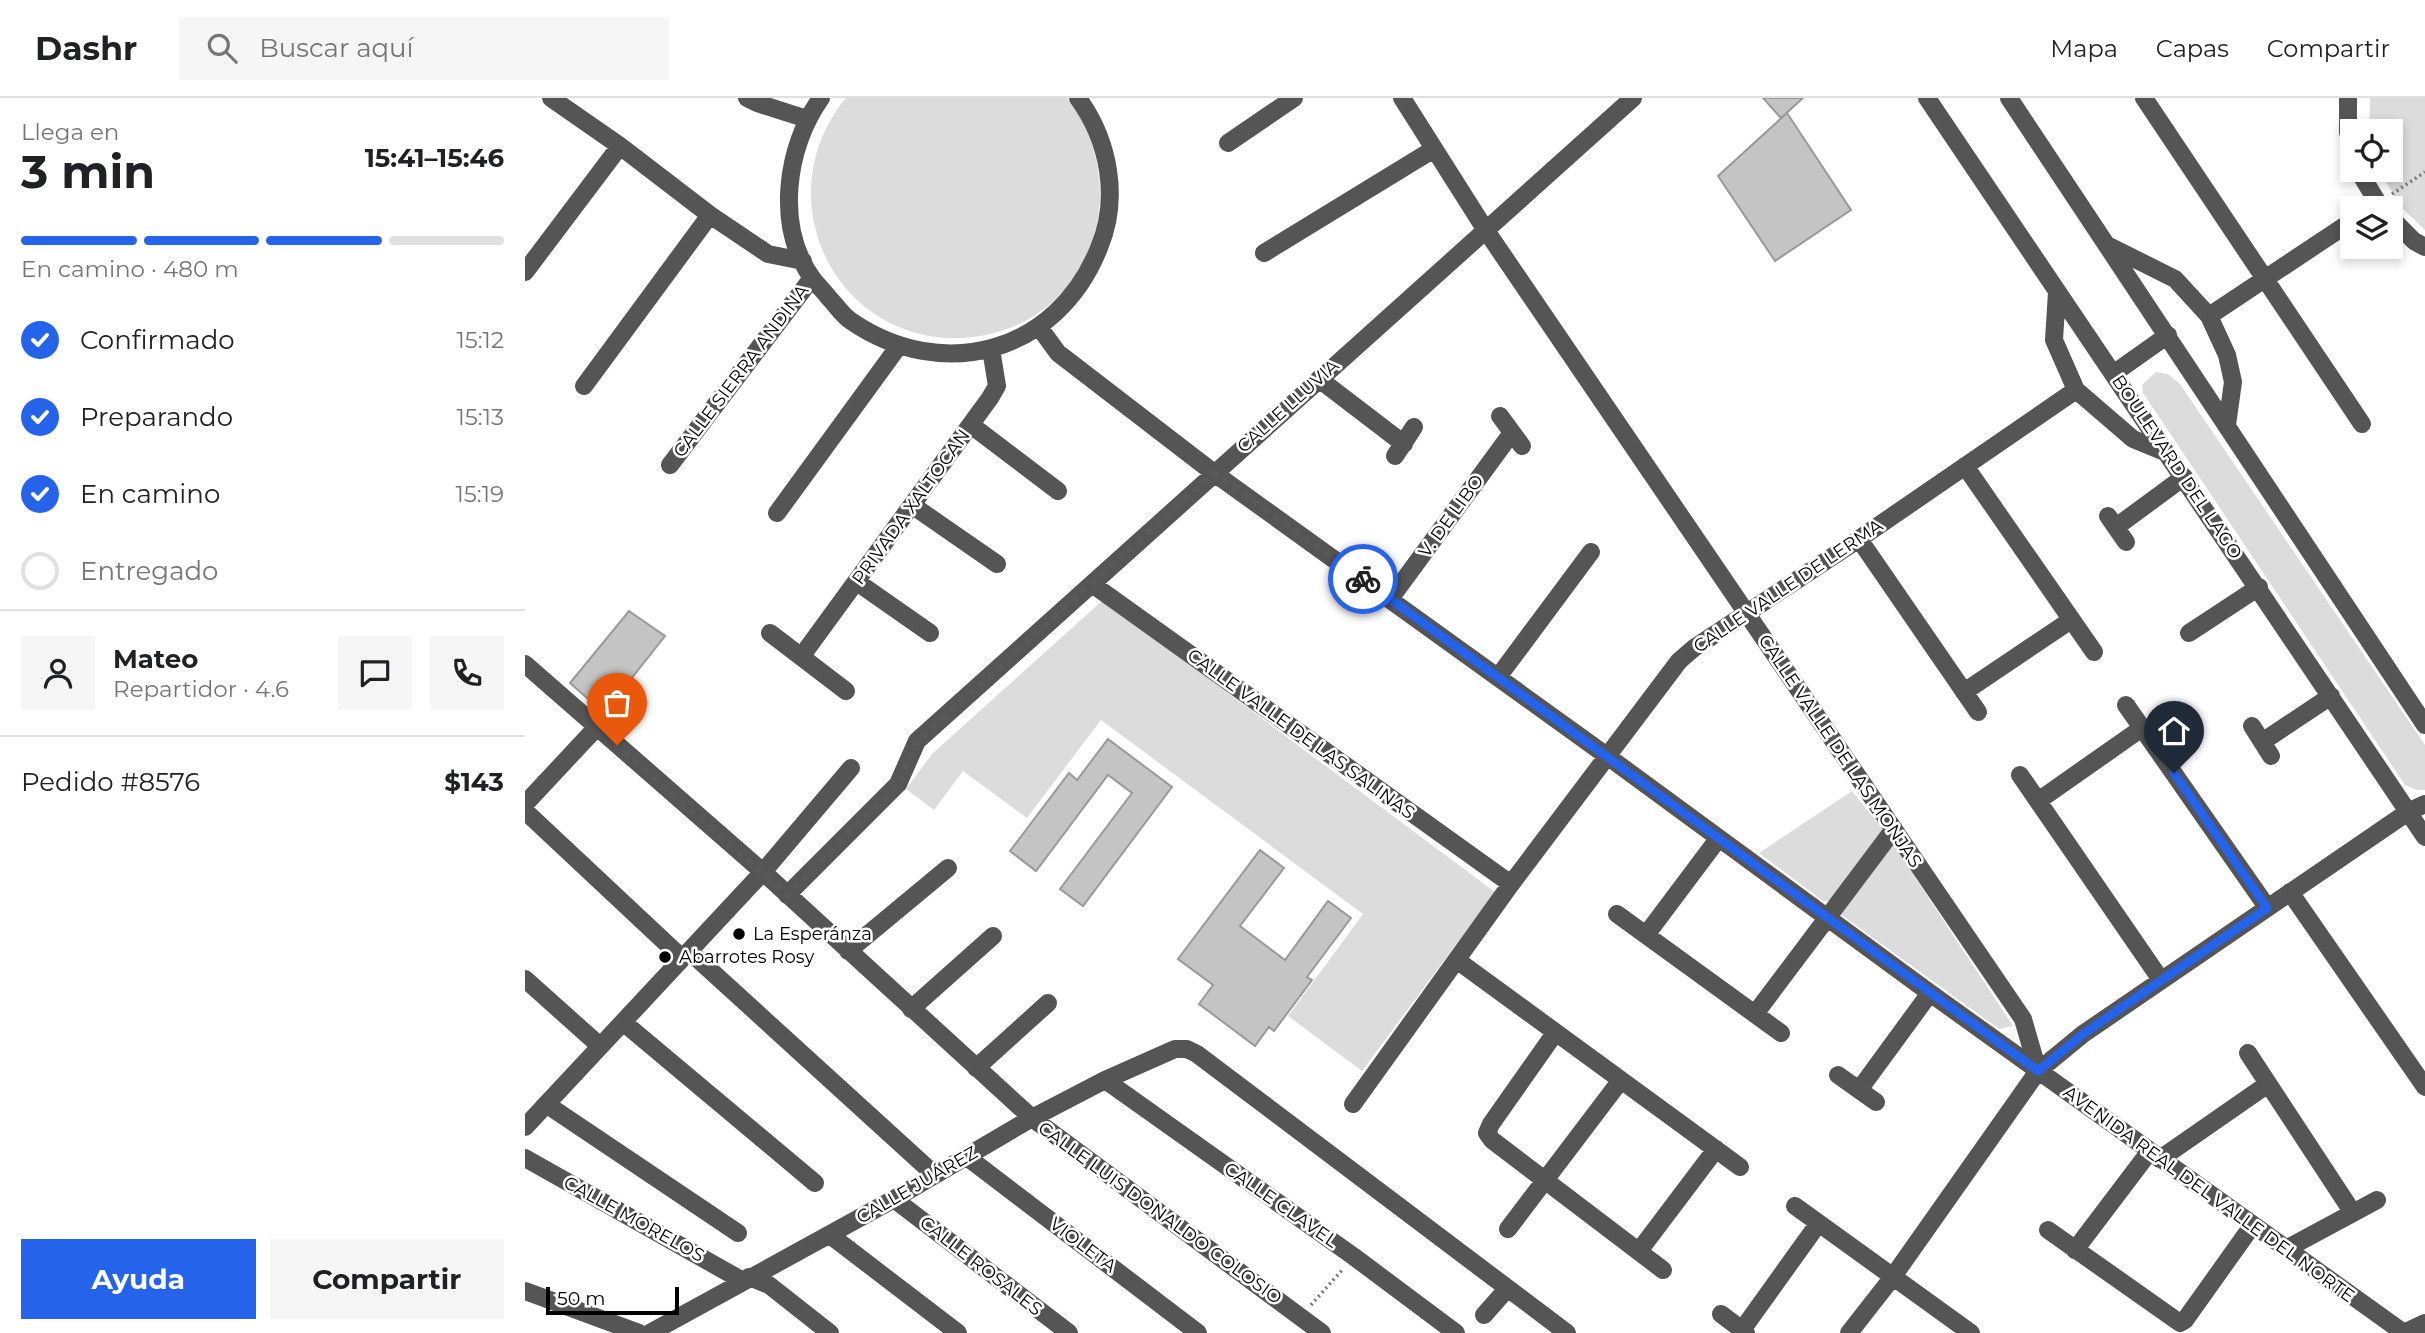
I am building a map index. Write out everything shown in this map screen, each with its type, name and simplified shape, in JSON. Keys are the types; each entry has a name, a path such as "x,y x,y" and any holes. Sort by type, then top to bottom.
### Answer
{"street":[{"path":"551,98 620,146 710,215 768,254 803,261"},
{"path":"747,98 807,118"},
{"path":"821,98 807,118 796,146 789,184 793,233 812,278 849,320 898,346 928,354 960,355 991,349 1039,327 1066,304 1090,271 1105,234 1110,194 1106,155 1092,117 1078,98"},
{"path":"1228,143 1294,98"},
{"name":"CALLE VALLE DE LAS MONJAS","path":"1402,98 1485,229 2022,1019 2038,1071"},
{"name":"CALLE LLUVIA","path":"787,895 898,784 917,741 1633,98"},
{"name":"BOULEVARD DEL LAGO","path":"1927,98 2425,836"},
{"path":"2009,98 2425,725"},
{"path":"2144,98 2362,424"},
{"path":"2348,98 2349,119"},
{"path":"525,272 620,146"},
{"path":"1264,253 1434,149"},
{"path":"584,386 710,215"},
{"path":"2209,316 2340,229"},
{"path":"2403,230 2425,247"},
{"path":"2106,245 2175,279 2209,316 2227,355 2233,382 2227,425"},
{"name":"CALLE SIERRA ANDINA","path":"670,465 812,278"},
{"path":"2057,292 2054,340 2075,390 2133,439 2167,453"},
{"name":"AVENIDA REAL DEL VALLE DEL NORTE","path":"1039,327 1058,353 1214,473 1390,598 2252,1226 2404,1333"},
{"path":"2113,374 2168,335"},
{"path":"777,513 898,346"},
{"name":"PRIVADA XALTOCAN","path":"801,657 997,386 991,349"},
{"path":"1319,379 1399,450 1414,427"},
{"name":"CALLE VALLE DE LERMA","path":"1353,1104 1511,884 1679,661 2075,390"},
{"name":"V. DE LIBO","path":"1390,598 1516,440 1500,416"},
{"path":"971,425 1058,491"},
{"path":"1965,466 2094,652"},
{"path":"2117,528 2184,477"},
{"path":"912,505 997,565"},
{"path":"1859,539 1978,712"},
{"path":"1498,677 1591,552"},
{"path":"857,582 930,634"},
{"name":"CALLE VALLE DE LAS SALINAS","path":"1092,584 1511,884"},
{"path":"2189,633 2259,587"},
{"path":"1964,692 2071,620"},
{"path":"770,633 846,691"},
{"name":"CALLE LUIS DONALDO COLOSIO","path":"525,664 763,872 1032,1118 1322,1333"},
{"path":"2252,726 2266,749 2331,696"},
{"path":"2126,705 2267,908"},
{"path":"525,803 597,727"},
{"path":"2038,801 2143,728"},
{"path":"525,1127 763,872 851,768"},
{"path":"2020,775 2161,980"},
{"path":"1849,1333 1892,1278 2038,1071 2083,1034 2161,980 2408,812 2425,804"},
{"path":"525,811 935,1175"},
{"path":"1755,1014 1894,828"},
{"path":"1646,935 1718,839"},
{"path":"848,951 949,868"},
{"path":"2290,892 2425,1087"},
{"path":"1617,914 1780,1033"},
{"path":"911,1009 993,936"},
{"path":"1458,961 1740,1167"},
{"path":"525,979 600,1046"},
{"path":"1859,1090 1930,993"},
{"path":"976,1068 1048,1003"},
{"path":"623,1022 815,1183"},
{"path":"1555,1033 1487,1133 1492,1140 1663,1270"},
{"name":"CALLE JUÁREZ","path":"662,1331 746,1279 894,1199 1032,1118 1105,1080 1175,1049 1187,1049 1197,1054 1507,1289"},
{"path":"2248,1053 2353,1213"},
{"path":"1838,1075 1876,1102"},
{"name":"CALLE CLAVEL","path":"1105,1080 1353,1256 1456,1333"},
{"path":"1508,1229 1621,1080"},
{"path":"2075,1250 2155,1155 2268,1084"},
{"path":"546,1104 738,1233"},
{"path":"1639,1251 1716,1149"},
{"name":"VIOLETA","path":"967,1157 1198,1333"},
{"name":"CALLE MORELOS","path":"525,1158 746,1279 769,1285 830,1333"},
{"name":"CALLE ROSALES","path":"894,1199 1069,1333"},
{"path":"2286,1249 2377,1200"},
{"path":"1795,1206 1971,1333"},
{"path":"1721,1314 1744,1331 1818,1224"},
{"path":"2047,1230 2180,1323 2185,1320 2252,1226"},
{"path":"830,1235 958,1333"},
{"path":"1484,1315 1507,1289 1567,1333"},
{"path":"525,1291 639,1333"},
{"path":"2404,1333 2425,1323"}],"path":[{"path":"2392,196 2425,172"},
{"path":"1301,1317 1353,1256"}],"shaded area":[{"path":"846,98 1067,98 1089,135 1099,175 1099,214 1089,251 1069,284 1041,311 1006,330 963,338 938,337 902,328 879,317 859,302 828,262 818,239 812,210 812,176 820,142"},
{"path":"2370,98 2425,98 2425,230 2403,209 2403,196 2394,196 2386,182 2403,182 2403,119 2369,119"},
{"path":"2156,372 2168,374 2180,384 2425,745 2425,790 2416,790 2405,785 2143,393 2142,385"},
{"path":"1103,600 1495,892 1362,1071 1288,1016 1363,914 1101,720 1027,818 963,771 934,810 906,789 932,754"},
{"path":"1852,791 1884,831 1829,901 1823,901 1759,853"},
{"path":"1893,844 2013,1026 1999,1029 1840,914"}],"building":[{"path":"1763,98 1803,98 1781,118"},
{"path":"1787,113 1851,210 1775,261 1718,176"},
{"path":"629,611 665,636 604,713 570,683"},
{"path":"1108,739 1172,787 1083,906 1060,889 1132,793 1108,775 1036,871 1010,851 1069,773 1077,780"},
{"path":"1260,850 1284,868 1240,926 1285,960 1328,901 1351,918 1307,977 1312,980 1274,1031 1269,1027 1255,1046 1199,1004 1213,985 1178,959"}],"way so far":[{"path":"617,745 787,895 898,784 917,741 1214,473 1363,579"}],"place":[{"name":"La Esperánza","path":"739,934"},
{"name":"Abarrotes Rosy","path":"665,957"}],"route":[{"path":"1363,579 2038,1071 2083,1034 2267,908 2174,773"}]}
